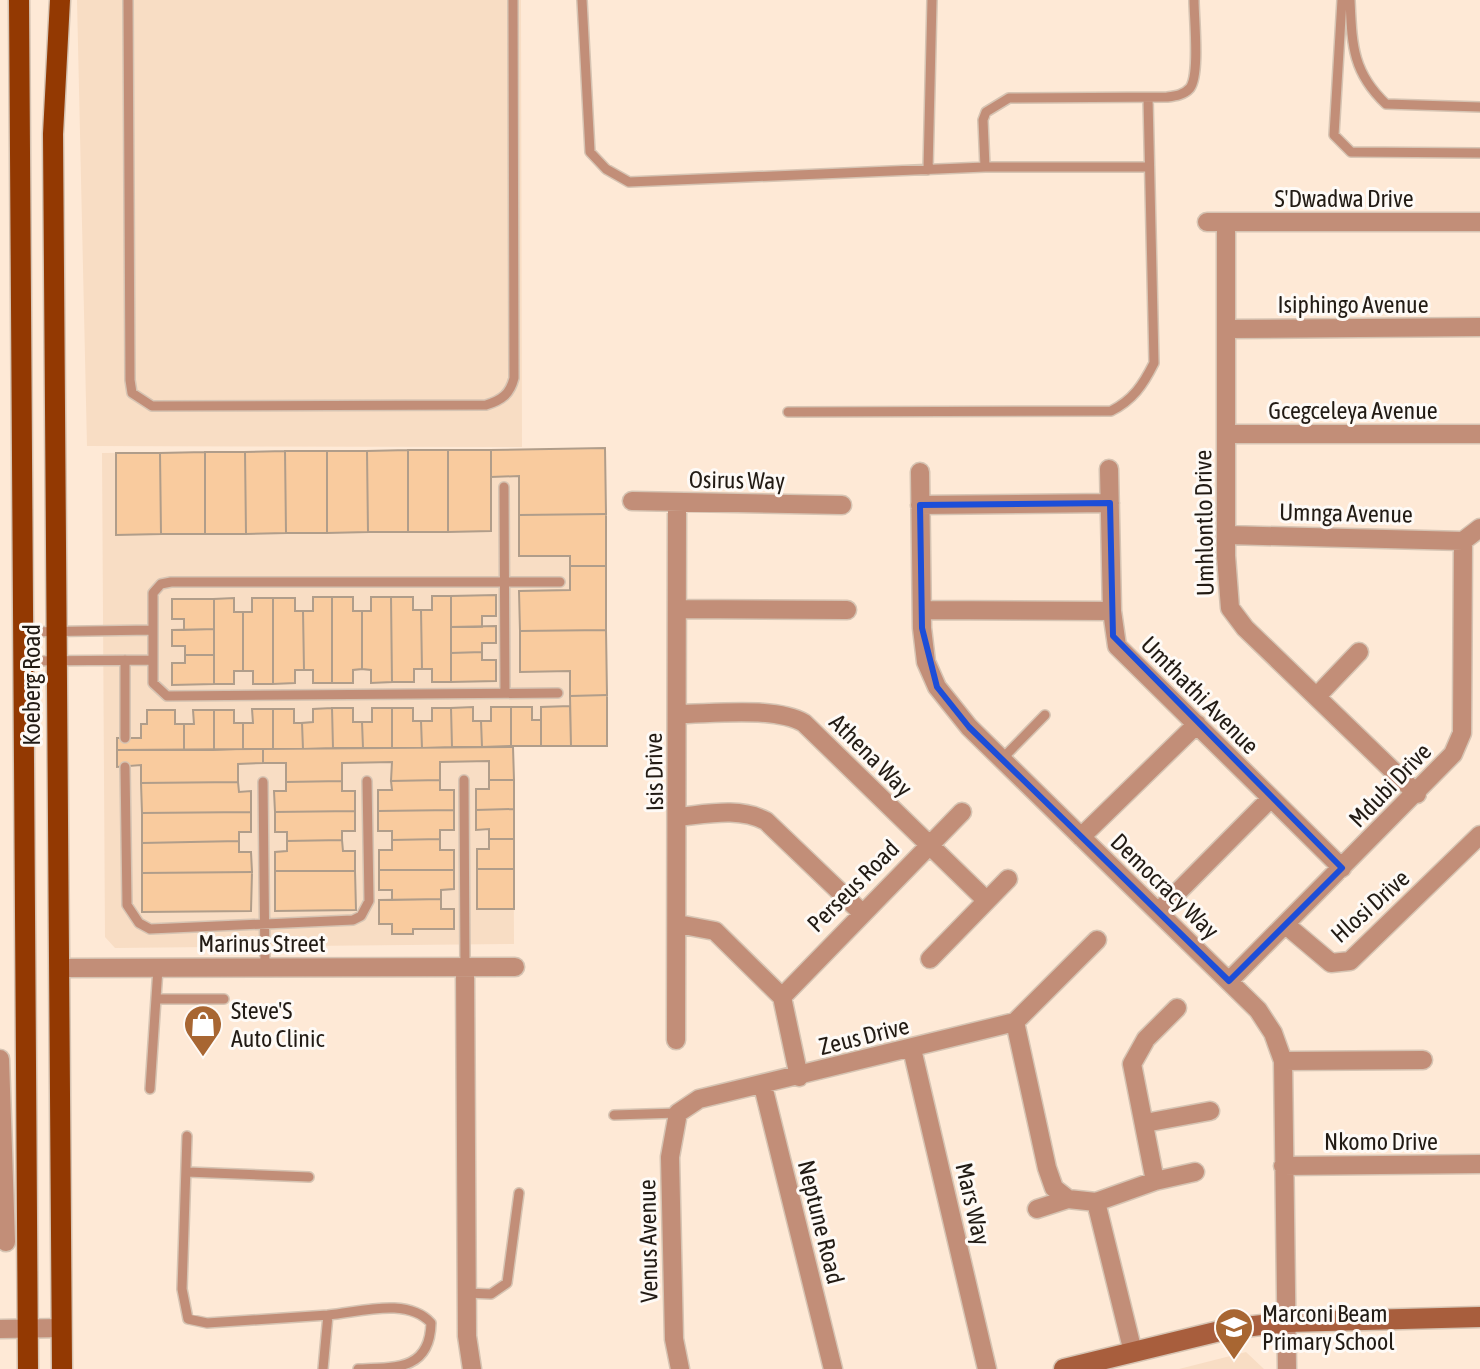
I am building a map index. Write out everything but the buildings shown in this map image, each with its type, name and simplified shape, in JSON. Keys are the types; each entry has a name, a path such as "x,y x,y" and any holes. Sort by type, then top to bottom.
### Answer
{"main road":[{"name":"Koeberg Road","path":"19,0 28,1369"},
{"name":"Koeberg Road","path":"60,0 53,134 62,1369"}],"street":[{"name":"S'Dwadwa Drive","path":"1216,222 1480,222"},
{"name":"Umhlontlo Drive","path":"1216,222 1226,329 1227,593 1235,617 1417,794"},
{"name":"Isiphingo Avenue","path":"1226,329 1480,327"},
{"name":"Gcegceleya Avenue","path":"1227,434 1480,434"},
{"name":"Umthathi Avenue","path":"1109,469 1112,611 1117,646 1342,868"},
{"name":"Democracy Way","path":"920,472 926,662 937,687 969,727 1229,981 1265,1020 1283,1061 1287,1369"},
{"name":"Osirus Way","path":"632,501 842,505"},
{"name":"Isis Drive","path":"676,1040 677,503"},
{"path":"920,505 1110,503"},
{"path":"1463,541 1480,528"},
{"name":"Umnga Avenue","path":"1227,535 1463,541"},
{"name":"Mdubi Drive","path":"1229,981 1417,794 1453,754 1462,733 1463,541"},
{"path":"678,609 847,610"},
{"path":"922,610 1112,611"},
{"path":"1318,695 1359,652"},
{"name":"Athena Way","path":"677,714 793,717 804,723 986,900"},
{"path":"1081,837 1197,724"},
{"path":"1158,912 1270,799"},
{"path":"678,817 737,812 766,821 861,912"},
{"name":"Perseus Road","path":"782,997 861,912 962,812"},
{"name":"Hlosi Drive","path":"1286,925 1331,963 1350,961 1480,835"},
{"path":"930,959 1008,879"},
{"path":"678,924 715,931 782,997 799,1077"},
{"path":"1068,1199 1054,1188 1047,1168 1015,1022 1097,940"},
{"path":"465,967 467,1293 472,1369"},
{"name":"Marinus Street","path":"59,968 515,967"},
{"path":"1155,1181 1132,1064 1146,1039 1177,1008"},
{"name":"Zeus Drive","path":"678,1113 699,1099 763,1086 1015,1022"},
{"name":"Mars Way","path":"912,1049 987,1369"},
{"path":"0,1059 6,1242"},
{"path":"1283,1061 1423,1060"},
{"name":"Neptune Road","path":"763,1086 833,1369"},
{"path":"1145,1123 1210,1111"},
{"name":"Venus Avenue","path":"678,1113 670,1157 674,1339 680,1369"},
{"name":"Nkomo Drive","path":"1283,1166 1480,1164"},
{"path":"1037,1209 1068,1199 1096,1202 1155,1181 1195,1172"},
{"path":"1096,1202 1133,1352"},
{"path":"1064,1369 1228,1329 1287,1322 1480,1317"},
{"path":"0,1329 62,1328"}],"lane":[{"path":"128,0 130,380 132,393 152,406 486,405 500,400 511,390 514,378 513,0"},
{"path":"582,0 590,152 606,169 629,182 985,167 1149,167"},
{"path":"928,170 932,0"},
{"path":"985,167 983,120 986,112 1009,98 1177,96 1192,85 1194,0"},
{"path":"1342,0 1334,135 1338,142 1351,152 1480,153"},
{"path":"1350,0 1355,62 1363,79 1386,104 1480,107"},
{"path":"788,412 1111,411 1128,402 1144,384 1154,363 1148,98"},
{"path":"504,487 505,693"},
{"path":"558,693 167,696 153,683 153,593 161,584 171,582 560,582"},
{"path":"24,632 153,630"},
{"path":"125,660 125,738"},
{"path":"24,661 153,660"},
{"path":"1002,759 1045,715"},
{"path":"125,767 127,905 139,923 150,929 353,920 366,908 367,781"},
{"path":"464,780 465,967"},
{"path":"263,782 265,967"},
{"path":"150,1089 158,968"},
{"path":"156,999 224,999"},
{"name":"Zeus Drive","path":"614,1115 678,1113"},
{"path":"187,1136 182,1289 188,1319 207,1323 401,1308 415,1309 431,1323 431,1340 425,1355 411,1365 358,1369"},
{"path":"187,1172 309,1177"},
{"path":"467,1293 491,1294 507,1283 519,1193"},
{"path":"323,1369 328,1315"}],"highlighted area":[{"path":"1110,503 1113,636 1342,868 1229,981 969,727 937,687 922,628 920,505"}],"shaded area":[{"path":"77,0 521,0 522,447 87,446"},
{"path":"605,448 607,746 513,747 514,944 115,948 105,937 102,453"},
{"name":"Marconi Beam Primary School","path":"1246,1352 1264,1369 1179,1369"}],"place":[{"name":"Steve'S Auto Clinic","path":"203,1058"},
{"name":"Marconi Beam Primary School","path":"1234,1361"}]}
